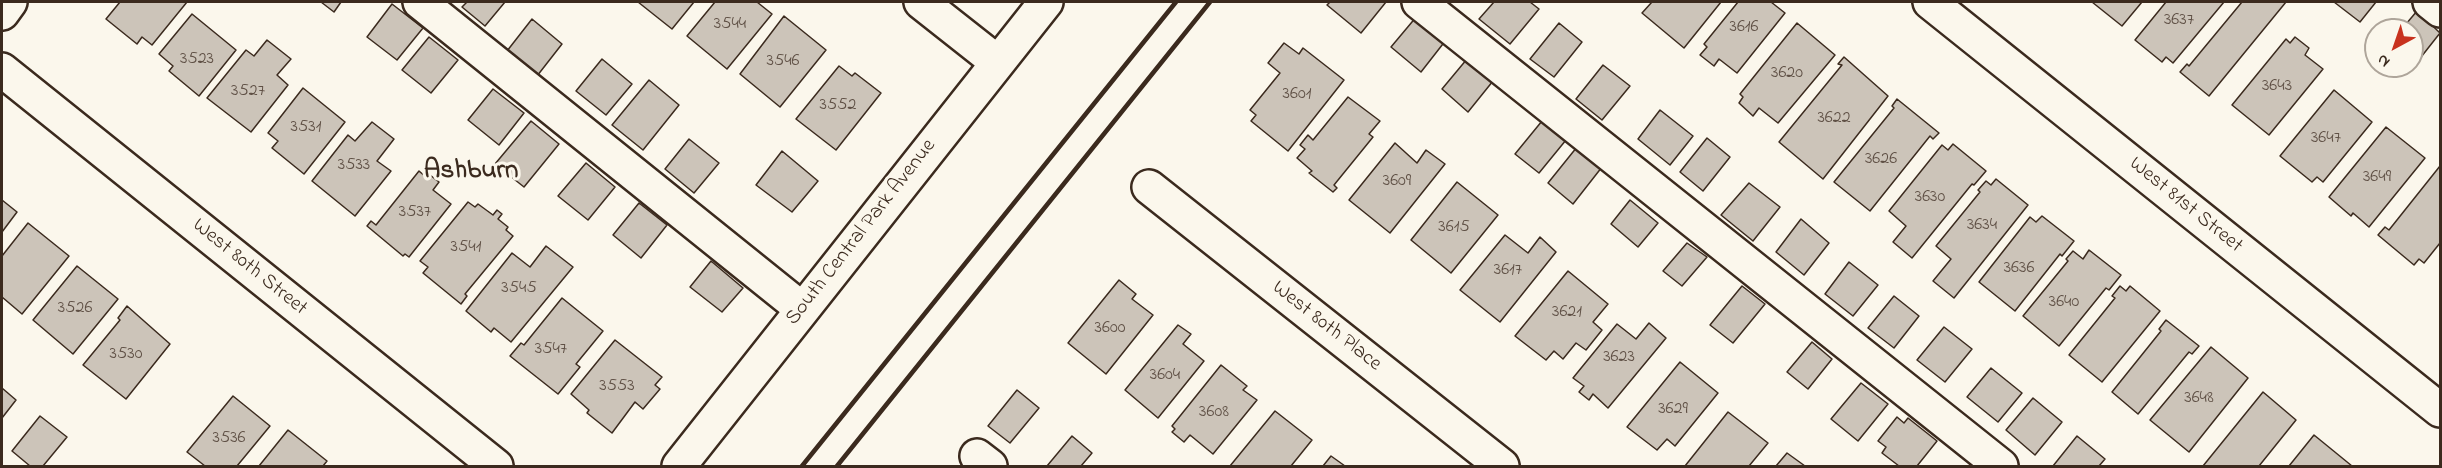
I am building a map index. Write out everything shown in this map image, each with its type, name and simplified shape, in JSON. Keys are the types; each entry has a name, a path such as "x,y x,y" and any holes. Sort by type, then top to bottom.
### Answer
{"street":[{"path":"2,13 10,2"},
{"path":"420,2 802,309"},
{"path":"921,2 997,62"},
{"name":"South Central Park Avenue","path":"679,466 1046,2"},
{"path":"1419,2 2001,466"},
{"name":"West 81st Street","path":"1930,2 2440,410"},
{"path":"2430,2 2440,10"},
{"name":"West 80th Street","path":"2,70 496,466"},
{"name":"West 80th Place","path":"1149,187 1502,466"}],"building":[{"path":"120,2 187,2 152,45 142,37 137,44 106,19"},
{"path":"321,2 341,2 334,12"},
{"path":"467,2 505,2 485,26 462,7"},
{"path":"638,2 694,2 672,29"},
{"path":"715,2 757,2 772,14 727,69 687,36"},
{"path":"1330,2 1386,2 1361,33 1327,5"},
{"path":"1494,2 1530,2 1539,9 1510,44 1479,19"},
{"path":"1652,2 1721,2 1684,48 1642,13"},
{"path":"1738,2 1771,2 1785,13 1737,73 1719,59 1714,66 1700,55 1707,47 1704,44"},
{"path":"2092,2 2142,2 2122,26"},
{"path":"2166,2 2224,2 2173,63 2166,57 2162,62 2135,40"},
{"path":"2242,2 2286,2 2209,96 2180,72 2187,64 2189,66"},
{"path":"2334,2 2376,2 2360,22"},
{"path":"392,4 423,28 397,60 367,37"},
{"path":"2417,11 2440,33 2424,53 2424,18 2411,18"},
{"path":"192,14 236,50 199,96 169,71 173,66 159,54"},
{"path":"784,16 826,50 780,107 740,74"},
{"path":"1417,16 1446,40 1421,72 1391,47"},
{"path":"532,19 562,44 537,76 507,51"},
{"path":"1559,23 1582,42 1554,77 1530,59"},
{"path":"1797,23 1835,55 1778,123 1759,108 1753,116 1739,103 1743,97 1740,94"},
{"path":"429,37 458,60 431,93 402,70"},
{"path":"2295,37 2309,48 2305,55 2323,69 2269,135 2232,105 2286,39 2290,43"},
{"path":"267,40 291,59 277,75 288,85 251,132 207,98 246,50 254,56"},
{"path":"1284,43 1299,54 1303,48 1344,80 1288,151 1251,121 1256,115 1250,110 1280,73 1268,63"},
{"path":"1844,57 1888,96 1823,179 1779,142 1842,65 1838,64"},
{"path":"602,59 632,84 606,115 576,91"},
{"path":"1467,59 1493,81 1468,112 1442,89"},
{"path":"1603,65 1630,86 1602,120 1576,99"},
{"path":"839,66 852,76 855,73 881,93 836,150 796,119"},
{"path":"649,80 679,105 643,150 612,125"},
{"path":"303,88 345,122 304,174 272,148 278,141 268,133"},
{"path":"493,89 524,113 499,145 468,120"},
{"path":"2334,90 2372,122 2323,182 2317,177 2312,182 2280,156"},
{"path":"1348,97 1380,121 1369,134 1373,137 1334,185 1337,188 1333,192 1309,173 1312,171 1297,158 1305,149 1300,145 1308,135 1313,140"},
{"path":"1897,99 1939,133 1933,139 1930,136 1870,211 1834,182 1894,108 1892,106"},
{"path":"1660,110 1693,136 1670,165 1638,139"},
{"path":"531,121 559,144 524,187 495,164"},
{"path":"1542,121 1566,140 1539,173 1515,154"},
{"path":"372,122 394,139 377,161 391,171 355,216 312,181 348,135 355,141"},
{"path":"2386,127 2425,158 2369,227 2353,213 2351,216 2329,197"},
{"path":"1707,138 1730,157 1703,191 1680,172"},
{"path":"689,139 719,163 694,193 665,169"},
{"path":"1395,143 1417,163 1426,150 1445,164 1390,233 1349,200"},
{"path":"1953,144 1986,171 1974,185 1972,184 1912,258 1893,242 1906,226 1889,211 1942,145 1948,150"},
{"path":"1577,147 1602,167 1573,204 1548,183"},
{"path":"782,151 818,181 792,212 756,185"},
{"path":"586,163 615,187 588,220 558,196"},
{"path":"2440,166 2440,243 2424,263 2419,259 2414,265 2378,235 2385,227 2389,230"},
{"path":"419,171 427,178 430,175 439,182 433,190 451,204 409,257 405,254 403,256 367,226 371,221 376,225"},
{"path":"1996,179 2028,205 1954,298 1933,281 1951,259 1936,246 1980,192 1978,190 1986,181 1991,185"},
{"path":"1457,182 1498,215 1451,273 1411,240"},
{"path":"1749,183 1780,207 1753,241 1721,215"},
{"path":"2,200 17,212 2,232"},
{"path":"1630,200 1658,223 1638,247 1611,224"},
{"path":"468,202 475,207 478,204 493,215 497,210 502,214 498,219 508,227 506,230 513,236 465,294 467,296 461,304 423,273 428,267 420,261"},
{"path":"639,203 667,225 641,258 613,235"},
{"path":"2042,216 2074,241 2062,256 2060,254 2015,311 1979,282 2030,217 2036,222"},
{"path":"1801,219 1829,243 1804,275 1776,252"},
{"path":"28,223 69,256 22,314 2,297 2,256"},
{"path":"1505,235 1528,253 1540,237 1556,252 1500,322 1460,290"},
{"path":"1687,243 1707,257 1682,286 1663,271"},
{"path":"546,246 573,267 511,342 494,328 491,332 466,311 512,253 530,267"},
{"path":"2089,250 2121,275 2109,290 2106,288 2059,346 2023,316 2068,261 2066,259 2073,251 2083,259"},
{"path":"711,261 743,288 722,312 690,287"},
{"path":"1849,262 1878,285 1853,316 1825,294"},
{"path":"77,266 118,299 73,354 33,320"},
{"path":"1568,271 1608,304 1593,322 1602,330 1586,350 1576,343 1563,359 1554,351 1546,360 1515,336"},
{"path":"1119,280 1136,294 1132,299 1153,315 1106,374 1068,343"},
{"path":"1742,286 1765,304 1733,343 1710,325"},
{"path":"2120,286 2126,291 2130,286 2160,311 2102,382 2069,355 2115,298 2112,296"},
{"path":"1894,296 1919,316 1894,348 1868,328"},
{"path":"562,298 603,331 576,364 580,367 558,394 510,356 521,343 524,345"},
{"path":"127,306 170,344 126,399 83,365 120,320 118,318"},
{"path":"2166,320 2199,346 2192,354 2189,352 2138,414 2112,392 2161,331 2159,329"},
{"path":"1649,323 1666,338 1608,408 1593,394 1589,400 1579,392 1584,386 1573,378 1617,324 1636,339"},
{"path":"1178,325 1191,334 1183,344 1204,361 1158,418 1125,390"},
{"path":"1944,327 1972,349 1945,382 1917,360"},
{"path":"615,340 662,377 655,385 660,389 643,409 635,402 612,433 587,413 589,410 571,394"},
{"path":"1812,342 1832,359 1808,389 1787,372"},
{"path":"2211,347 2248,378 2189,452 2150,420"},
{"path":"1680,362 1718,393 1675,446 1667,439 1657,450 1627,427"},
{"path":"1221,365 1247,386 1243,390 1257,400 1213,454 1190,435 1184,442 1172,432 1175,429 1172,426"},
{"path":"1991,368 2022,393 1998,422 1967,397"},
{"path":"1861,383 1888,404 1858,441 1831,419"},
{"path":"2,388 16,400 2,418"},
{"path":"1017,390 1039,408 1010,443 988,426"},
{"path":"2263,392 2296,420 2259,466 2203,466"},
{"path":"233,396 270,426 237,466 205,466 187,452"},
{"path":"2033,398 2062,422 2035,455 2006,430"},
{"path":"1275,411 1312,440 1291,466 1230,466"},
{"path":"1728,412 1768,443 1749,466 1685,466"},
{"path":"40,416 67,437 43,466 30,466 12,451"},
{"path":"1897,417 1904,423 1908,418 1937,441 1917,466 1899,466 1882,453 1886,447 1878,441"},
{"path":"288,430 327,461 323,466 259,466"},
{"path":"2314,435 2352,466 2289,466"},
{"path":"1072,436 1092,453 1081,466 1047,466"},
{"path":"2077,436 2105,459 2099,466 2053,466"},
{"path":"1787,453 1805,466 1776,466"},
{"path":"1331,456 1345,466 1323,466"}],"railway":[{"path":"802,466 1176,2"},
{"path":"837,466 1210,2"}],"district":[{"name":"Ashburn","path":"471,173"}]}
